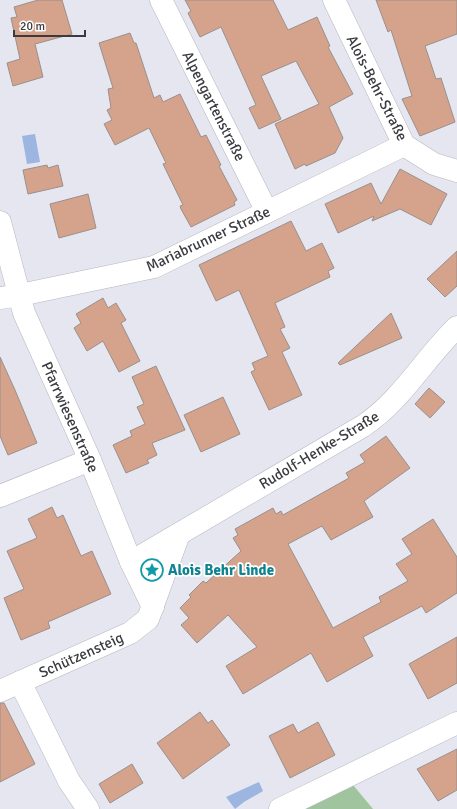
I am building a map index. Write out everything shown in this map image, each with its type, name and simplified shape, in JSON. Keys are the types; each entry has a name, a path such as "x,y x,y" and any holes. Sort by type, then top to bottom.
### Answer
{"street":[{"name":"Alpengartenstraße","path":"161,0 267,212"},
{"name":"Alois-Behr-Straße","path":"334,0 404,145 434,164 457,171"},
{"name":"Mariabrunner Straße","path":"10,296 154,267 404,145"},
{"name":"Pfarrwiesenstraße","path":"0,222 10,296 24,313 90,460 131,562 153,607"},
{"name":"Rudolf-Henke-Straße","path":"131,562 376,417 392,403 457,327"},
{"path":"0,496 90,460"},
{"path":"153,607 179,534"},
{"name":"Schützensteig","path":"0,691 130,633 148,619 153,607"},
{"path":"20,682 69,781 88,809"},
{"path":"280,809 457,723"}],"green space":[{"path":"353,785 373,809 301,809"}],"water":[{"path":"35,134 40,162 27,164 22,136"},
{"path":"259,782 263,791 235,809 226,797"}],"building":[{"path":"38,0 62,0 72,34 35,44 43,77 13,86 7,63 20,59 11,18 17,17 14,7"},
{"path":"185,0 273,0 288,30 317,17 330,46 328,47 353,94 329,107 343,138 335,153 306,166 305,164 295,169 275,124 319,104 296,61 261,76 281,119 259,129 249,108 256,105 221,27 200,37 188,13 191,11"},
{"path":"376,0 457,0 457,34 425,46 436,79 441,78 455,122 420,136 402,99 412,96 391,30 388,32"},
{"path":"130,33 134,43 136,43 154,98 160,95 163,102 180,94 201,137 206,135 221,165 219,166 237,200 234,202 235,205 191,227 181,209 180,206 183,205 163,164 166,163 149,128 115,145 104,124 112,120 107,110 111,108 108,89 113,88 99,43"},
{"path":"47,165 48,168 58,165 63,186 28,194 23,170"},
{"path":"400,169 447,194 431,225 400,209 372,221 374,216 338,233 325,204 371,183 381,204"},
{"path":"88,194 96,228 59,238 50,204"},
{"path":"291,221 306,251 322,243 334,268 328,271 330,277 275,303 285,327 280,329 290,348 282,352 302,395 269,410 251,372 255,370 252,363 268,356 239,290 216,301 199,265"},
{"path":"457,251 457,286 445,297 427,279"},
{"path":"103,298 108,308 116,303 126,320 121,323 140,361 119,372 103,341 87,351 74,328 81,323 76,314"},
{"path":"391,313 402,338 340,365 338,363"},
{"path":"0,357 37,443 8,455 0,436"},
{"path":"156,366 185,430 152,443 157,455 147,460 149,463 126,473 113,445 132,436 130,431 145,424 137,407 144,404 132,377"},
{"path":"429,388 445,402 430,418 415,404"},
{"path":"223,397 240,434 201,452 184,415"},
{"path":"386,436 410,468 364,501 373,517 331,540 322,526 288,544 333,628 381,602 379,597 408,581 396,564 412,554 402,539 433,519 457,557 457,593 426,613 422,606 363,637 373,656 327,682 311,653 243,694 226,666 257,647 228,615 197,643 181,625 189,618 180,608 191,597 189,595 203,581 206,583 241,551 233,538 238,535 235,529 273,508 276,514 281,511 283,515 349,478 346,473 365,462 360,455"},
{"path":"52,507 57,518 63,515 81,556 92,551 111,594 48,622 50,628 21,640 4,598 24,589 7,551 37,538 28,519"},
{"path":"457,637 457,683 428,699 409,664"},
{"path":"0,703 4,703 35,764 0,782"},
{"path":"200,712 208,723 212,720 230,745 183,779 157,743"},
{"path":"318,722 335,755 290,778 269,736 293,724 298,733"},
{"path":"457,749 457,790 438,801 417,769"},
{"path":"132,764 143,783 110,803 99,784"}],"place":[{"name":"Alois Behr Linde","path":"152,570"}]}
